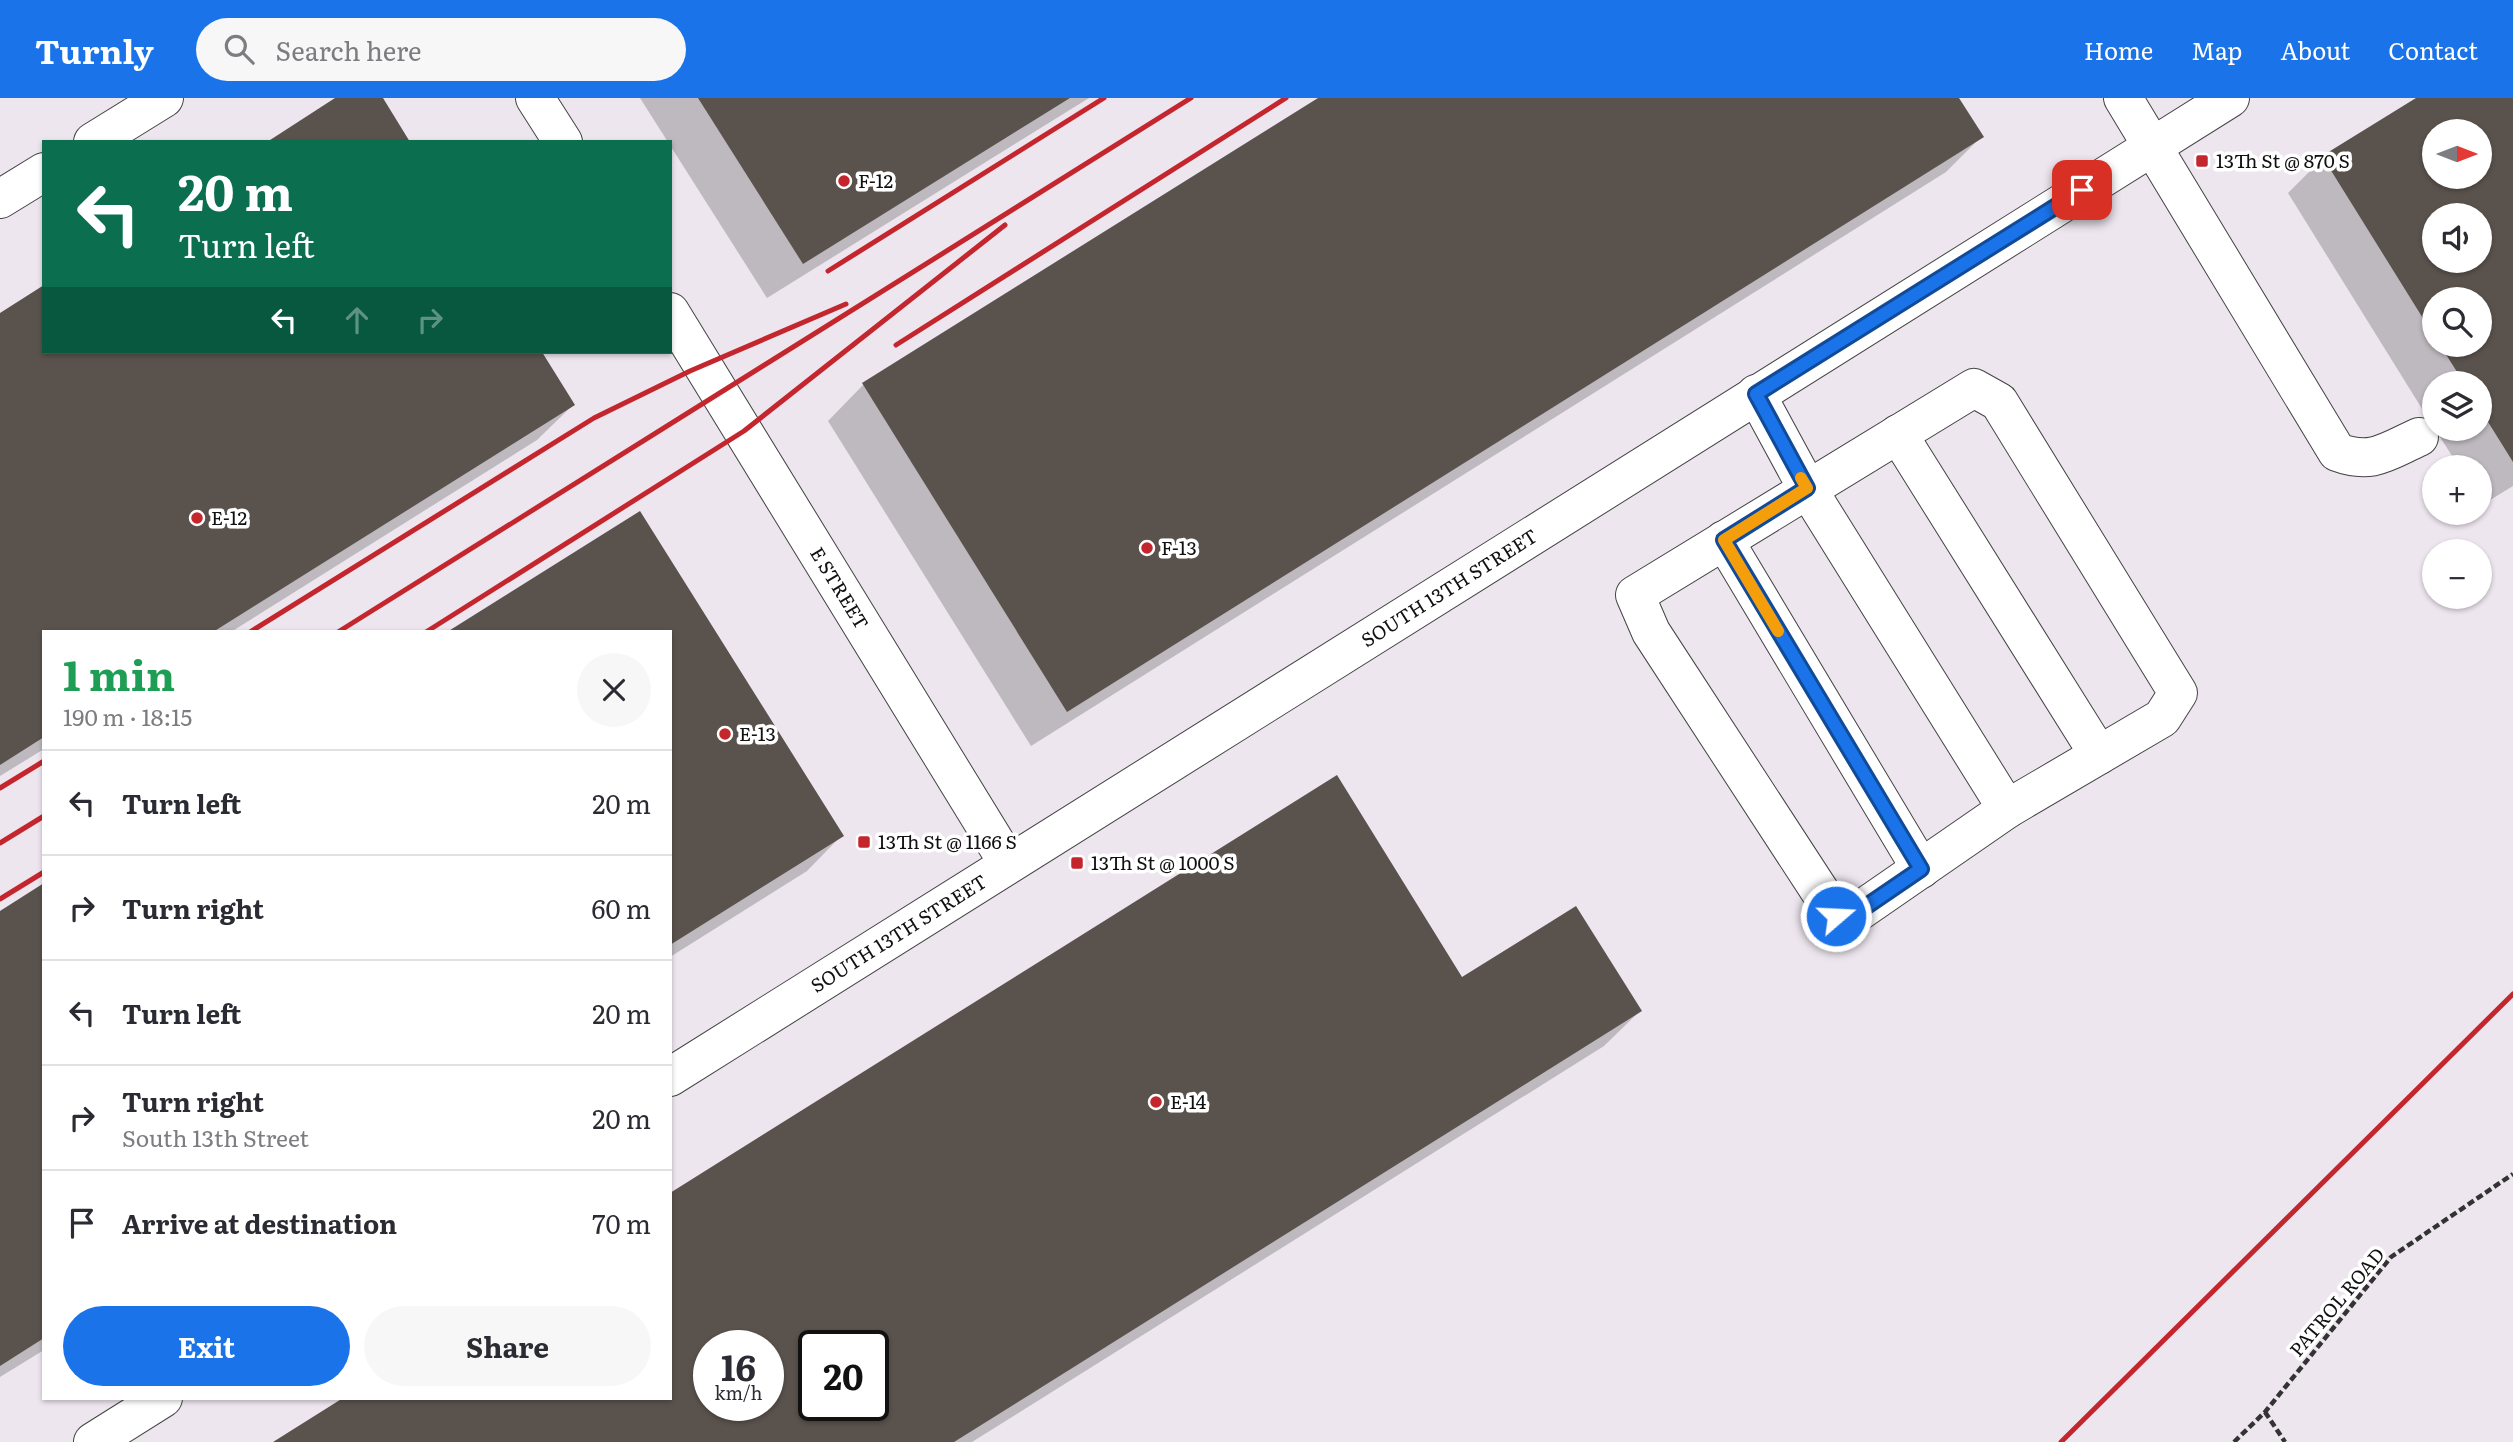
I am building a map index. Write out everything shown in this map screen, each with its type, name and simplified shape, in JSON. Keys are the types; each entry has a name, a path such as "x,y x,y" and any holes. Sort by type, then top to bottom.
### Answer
{"lane":[{"path":"96,140 164,98"},
{"path":"535,98 561,140"},
{"path":"2123,98 2337,452 2357,460 2379,455 2419,438"},
{"name":"SOUTH 13TH STREET","path":"672,1076 2230,98"},
{"path":"0,199 42,173"},
{"name":"E STREET","path":"672,315 1008,863"},
{"path":"1974,388 1999,402 2178,692 2162,718 2007,809 1855,914 1836,916 1651,632 1635,595 1898,434 1974,388"},
{"path":"1756,394 1807,488 2007,809"},
{"path":"1898,434 2099,755"},
{"path":"1724,540 1921,869"},
{"path":"93,1442 160,1400"}],"path":[{"name":"PATROL ROAD","path":"2234,1442 2264,1412 2391,1257 2513,1174"},
{"path":"2264,1412 2285,1442"}],"shaded area":[{"path":"0,98 2513,98 2513,1442 0,1442"}],"building":[{"path":"335,98 383,98 409,140 270,140"},
{"name":"F-12","path":"698,98 1070,98 803,264"},
{"name":"F-13","path":"1318,98 1959,98 1984,137 1067,712 862,383"},
{"path":"2416,98 2513,98 2513,462 2492,428 2492,371 2456,371 2448,357 2492,357 2492,287 2422,287 2422,317 2322,156"},
{"name":"E-12","path":"42,286 42,354 543,354 575,405 216,630 42,630 42,738 0,765 0,313"},
{"name":"E-13","path":"640,511 844,836 672,944 672,630 450,630"},
{"name":"E-14","path":"1337,775 1462,977 1576,906 1642,1011 954,1442 273,1442 340,1400 672,1400 672,1192"},
{"path":"42,884 42,1339 0,1366 0,911"}],"railway":[{"path":"828,271 1104,98"},
{"path":"341,630 1191,98"},
{"path":"896,345 1286,98"},
{"path":"429,630 744,431 1005,225"},
{"path":"253,630 594,418 690,371 846,304"},
{"path":"0,788 42,762"},
{"path":"0,843 42,817"},
{"path":"0,899 42,873"},
{"path":"2061,1442 2513,994"}],"slow traffic":[{"path":"1778,631 1724,540 1807,488 1801,478"}],"place":[{"name":"13Th St @ 870 S","path":"2202,161"},
{"name":"F-12","path":"844,181"},
{"name":"E-12","path":"197,518"},
{"name":"F-13","path":"1147,548"},
{"name":"E-13","path":"725,734"},
{"name":"13Th St @ 1166 S","path":"864,842"},
{"name":"13Th St @ 1000 S","path":"1077,863"},
{"name":"E-14","path":"1156,1102"}],"route":[{"path":"1836,916 1855,914 1921,869 1724,540 1807,488 1756,394 2082,190"}]}
